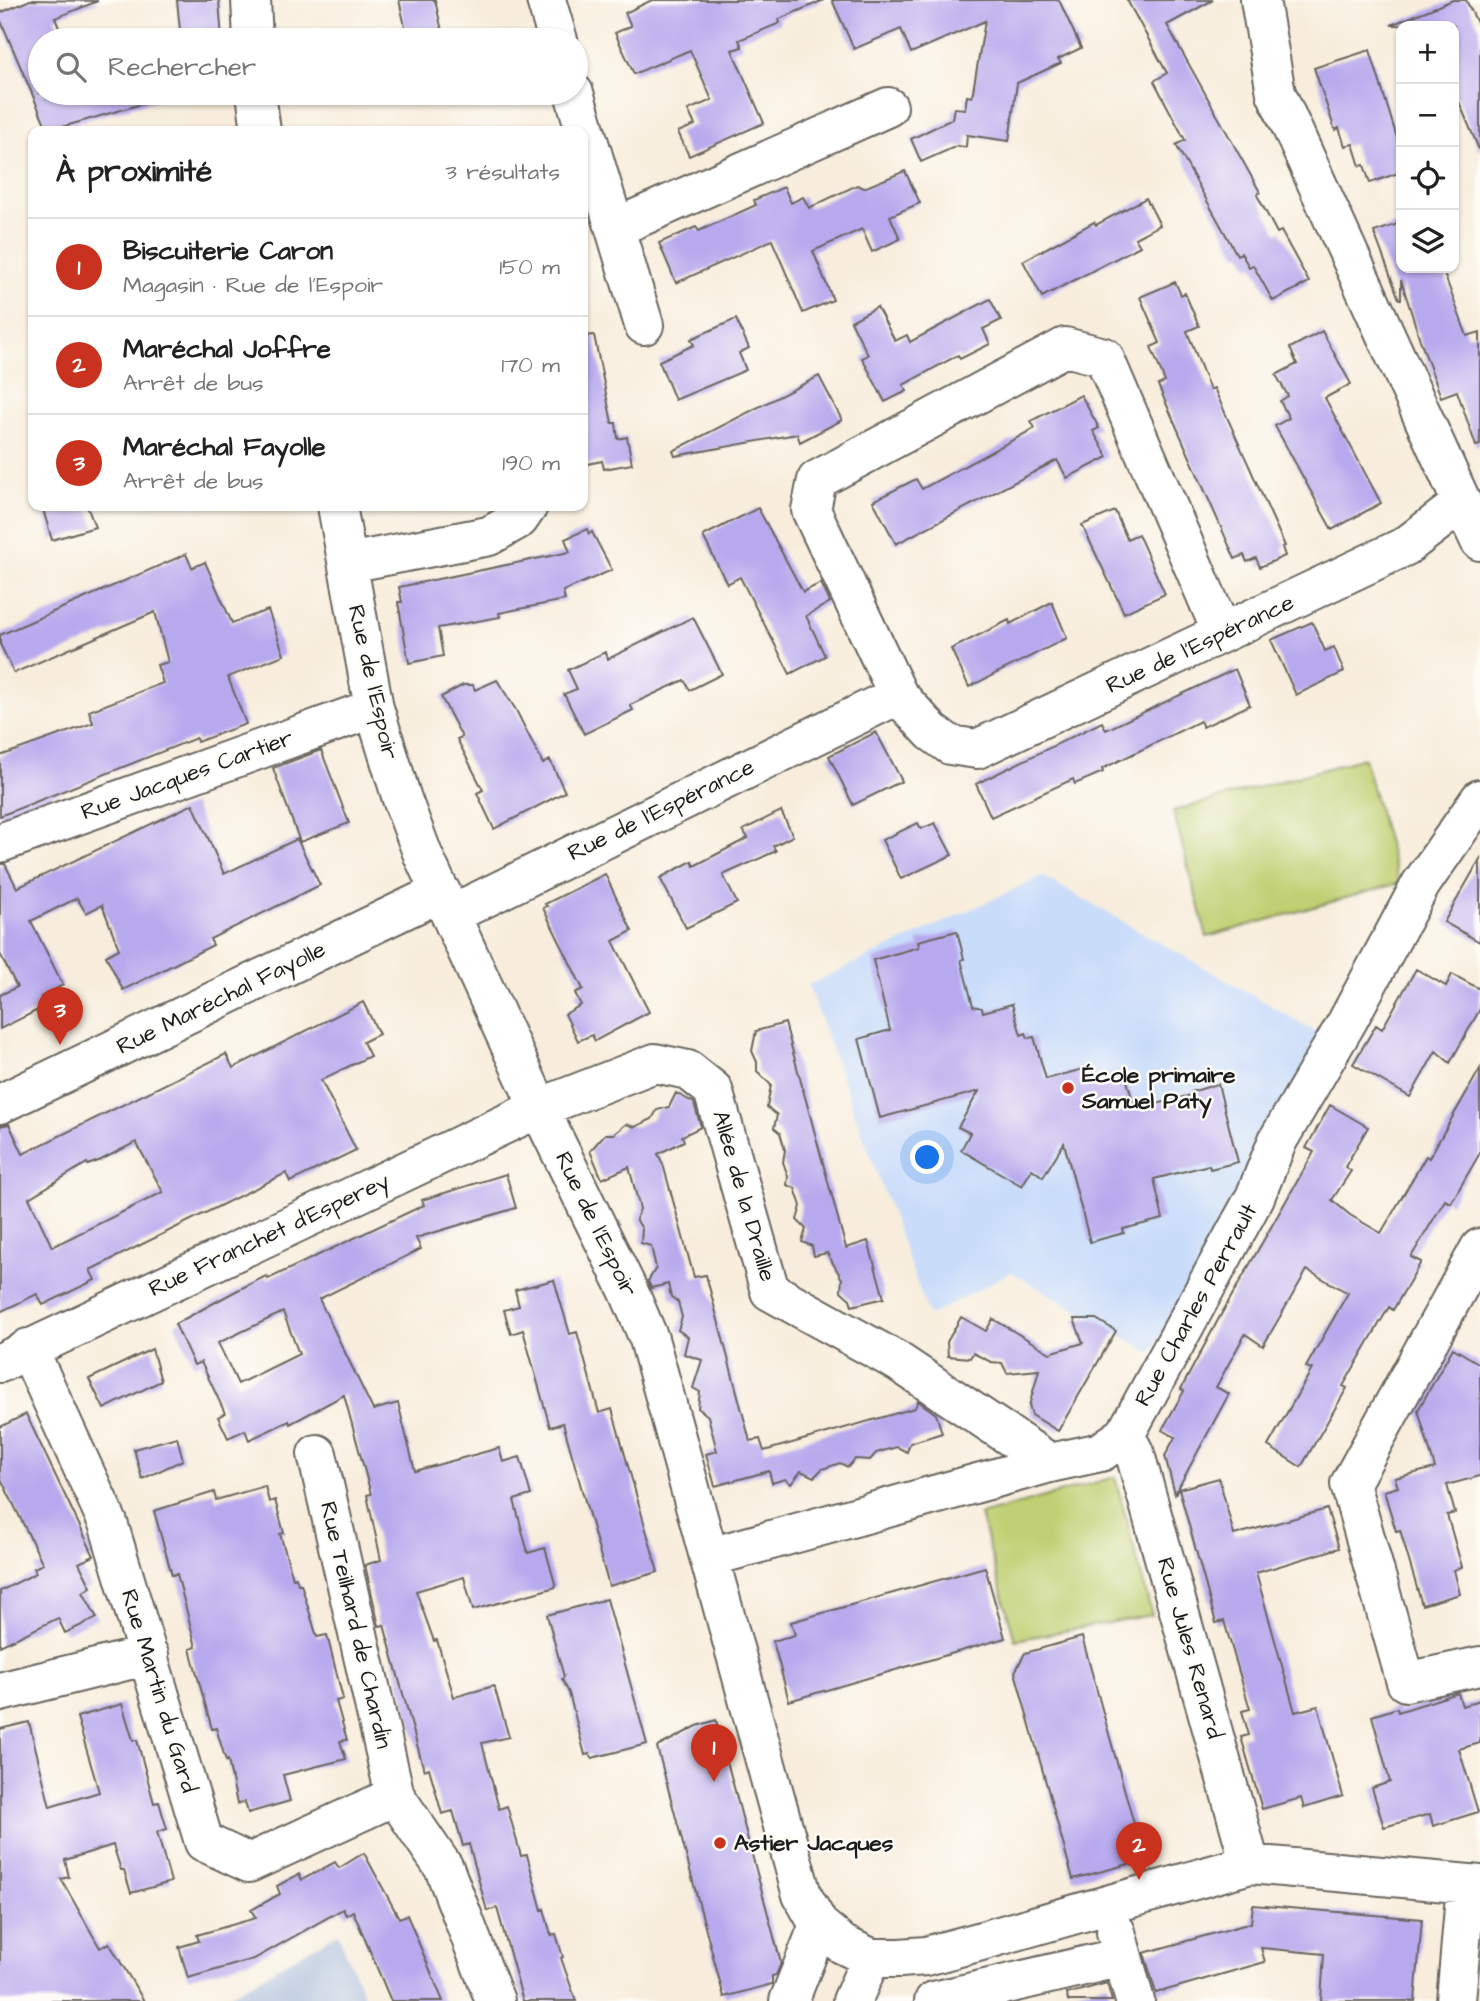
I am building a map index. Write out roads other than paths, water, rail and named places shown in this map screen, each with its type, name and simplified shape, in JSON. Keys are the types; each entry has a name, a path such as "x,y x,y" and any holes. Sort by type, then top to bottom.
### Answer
{"street":[{"path":"251,0 252,28"},
{"path":"546,0 554,28"},
{"path":"1261,0 1276,93 1480,541"},
{"path":"258,105 260,126"},
{"path":"577,105 581,126"},
{"path":"615,228 888,107"},
{"path":"588,153 615,228 643,325"},
{"path":"898,695 811,510 817,480 1065,347 1104,357 1222,633"},
{"name":"Rue de l'Espérance","path":"446,903 898,695 932,732 950,745 977,749 1406,546 1462,503"},
{"name":"Rue de l'Espoir","path":"338,511 374,708 402,799 539,1108 624,1281 649,1339 802,1895 844,1942"},
{"path":"348,564 489,536 519,519 525,511"},
{"name":"Rue Jacques Cartier","path":"0,843 374,708"},
{"name":"Rue Charles Perrault","path":"710,1557 1050,1462 1101,1452 1125,1434 1255,1197 1278,1140 1347,1022 1421,884 1480,799"},
{"name":"Rue Maréchal Fayolle","path":"0,1104 446,903"},
{"name":"Allée de la Draille","path":"539,1108 656,1063 688,1070 713,1090 770,1291 897,1361 1050,1462"},
{"name":"Rue Franchet d'Esperey","path":"14,1355 539,1108"},
{"path":"1480,1248 1468,1299 1350,1484 1406,1682 1480,1666"},
{"name":"Rue Martin du Gard","path":"14,1355 108,1523 204,1842 249,1863 395,1796"},
{"name":"Rue Jules Renard","path":"1125,1434 1135,1454 1250,1864"},
{"name":"Rue Teilhard de Chardin","path":"317,1454 395,1796"},
{"path":"0,1692 149,1656"},
{"path":"395,1796 444,1868 495,2001"},
{"path":"844,1942 926,1956 1250,1864 1473,1884 1456,2001"},
{"path":"1110,1904 1135,2001"},
{"path":"789,2001 844,1942"},
{"path":"844,1942 852,2001"},
{"path":"934,2001 1122,1957"}],"place":[{"name":"Maréchal Fayolle","path":"60,1045"},
{"name":"École primaire Samuel Paty","path":"1068,1088"},
{"name":"Biscuiterie Caron","path":"714,1782"},
{"name":"Astier Jacques","path":"720,1843"},
{"name":"Maréchal Joffre","path":"1139,1880"}]}
